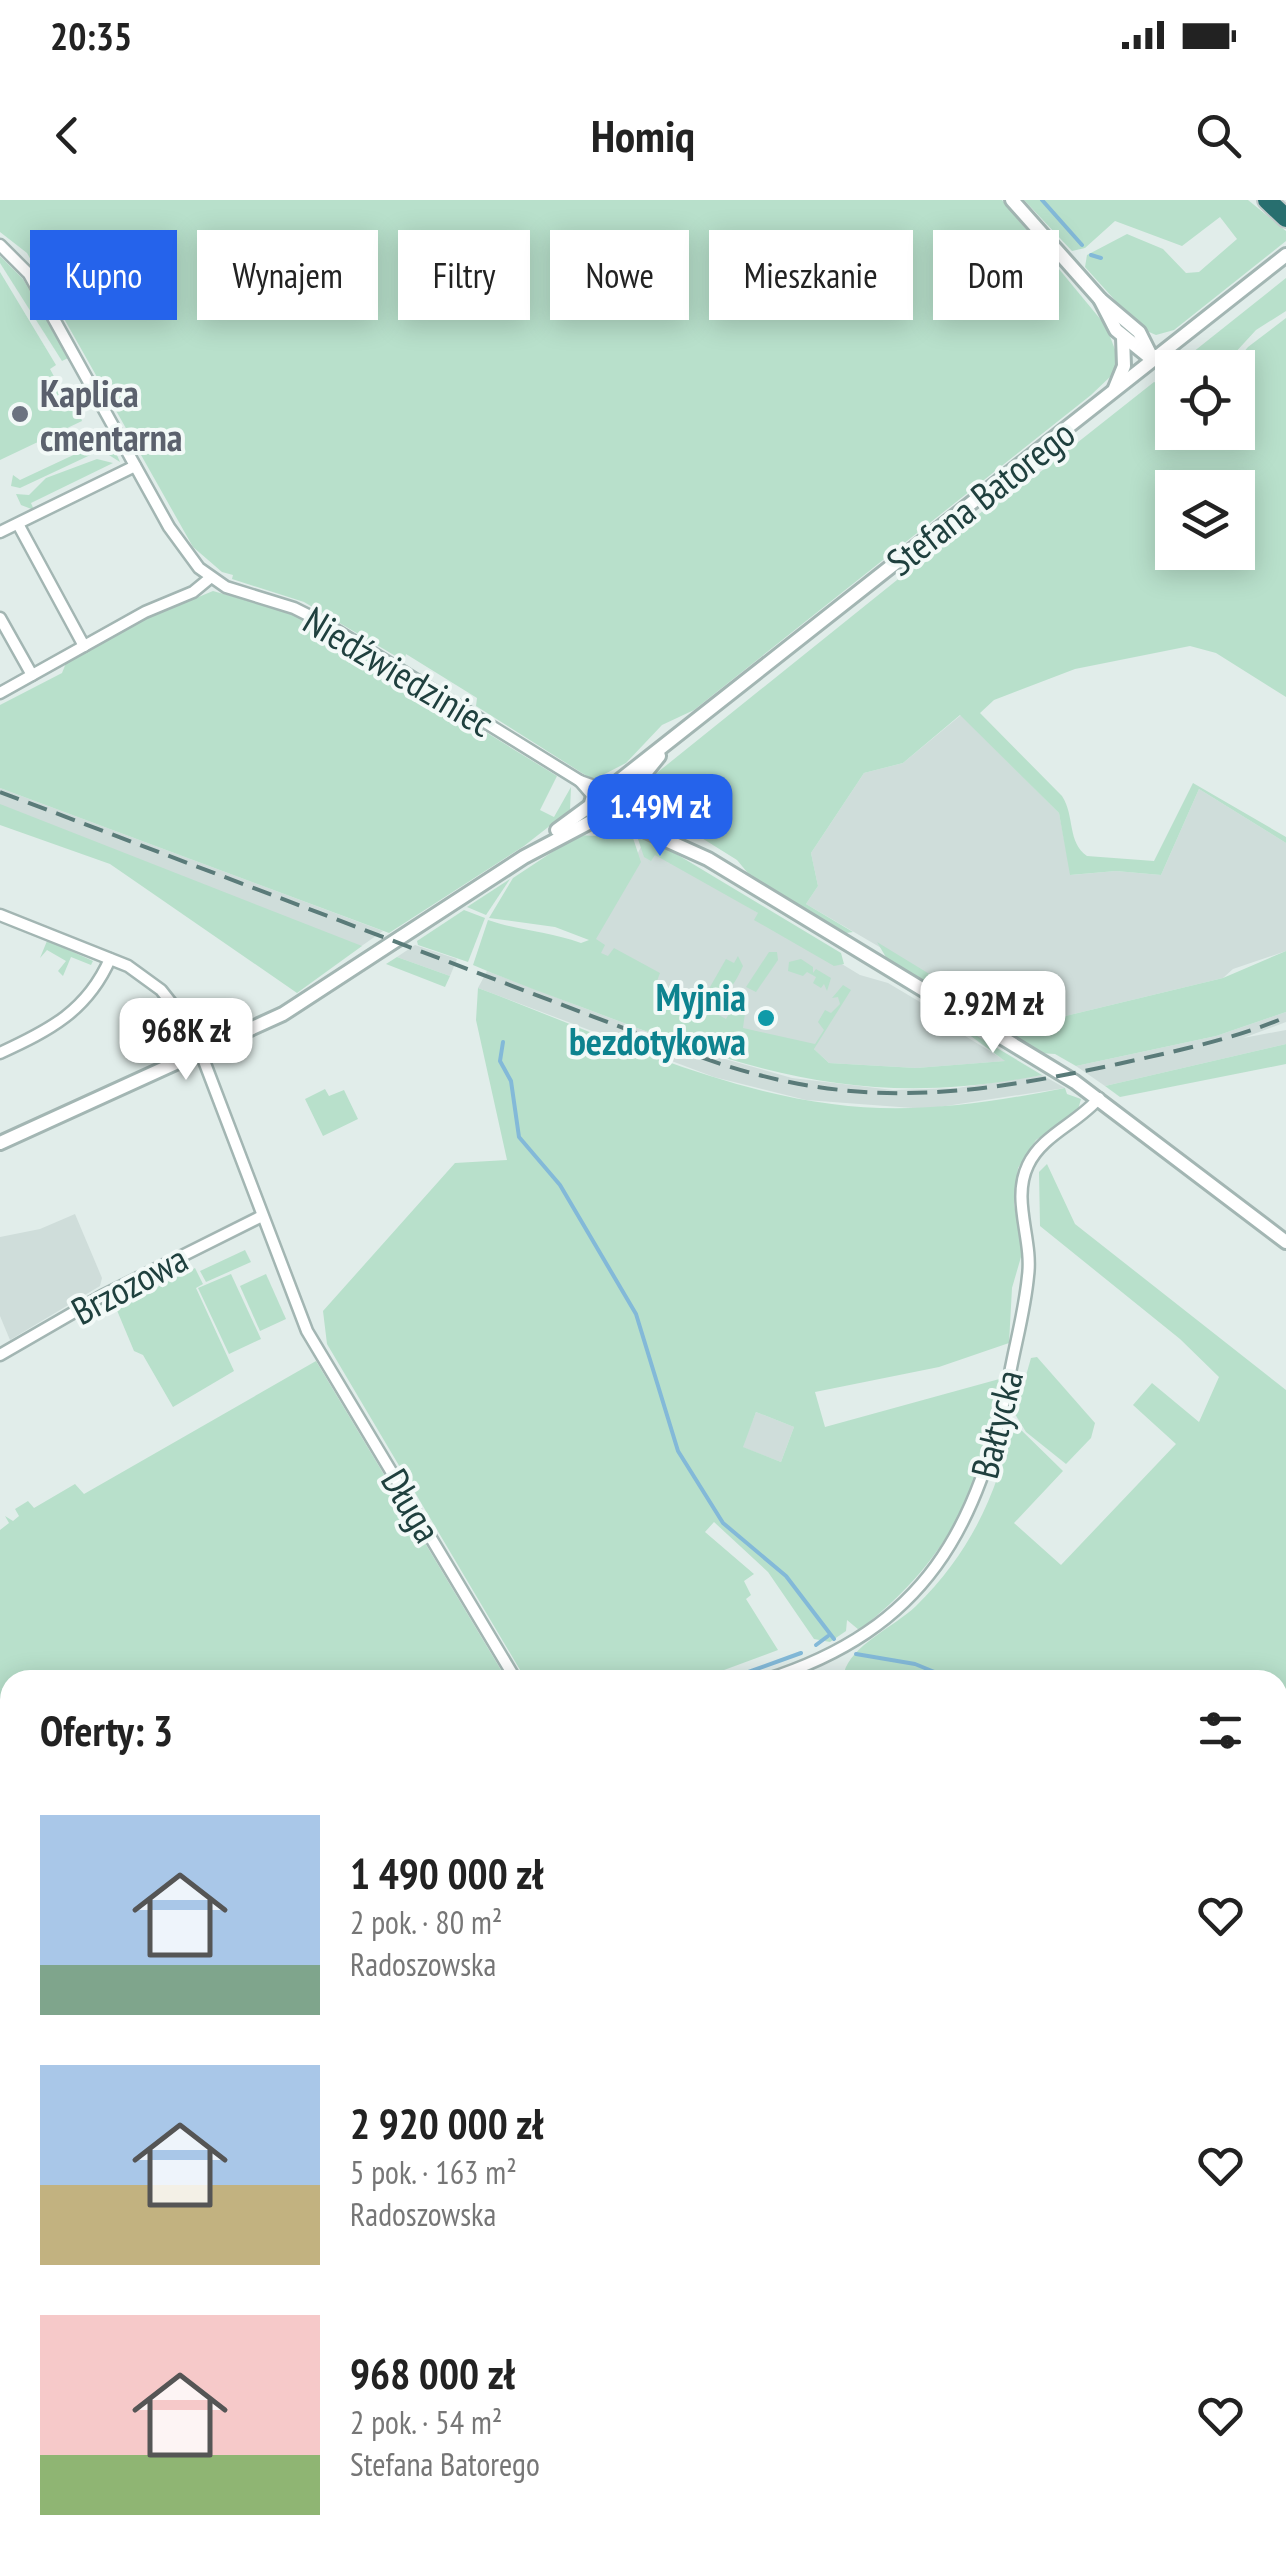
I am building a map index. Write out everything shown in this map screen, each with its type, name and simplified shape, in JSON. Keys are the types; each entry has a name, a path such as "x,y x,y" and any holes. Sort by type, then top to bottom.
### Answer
{"highway":[{"path":"1266,200 1284,217"}],"street":[{"path":"1012,200 1100,299 1139,332 1153,360"},
{"name":"Niedźwiedziniec","path":"0,245 29,274 178,543 210,578 242,595 316,619 580,781 594,796"},
{"name":"Stefana Batorego","path":"615,784 1286,254"},
{"path":"1100,299 1106,317 1123,337 1153,360"},
{"path":"1114,390 1124,366 1123,337"},
{"path":"0,532 135,466"},
{"path":"18,524 84,646"},
{"path":"0,694 192,592 210,578"},
{"path":"0,618 32,675"},
{"name":"Stefana Batorego","path":"631,799 674,739"},
{"path":"524,856 594,796 615,784 708,860"},
{"path":"594,796 596,819"},
{"path":"626,822 631,799"},
{"path":"596,819 613,827 626,822 708,860 1099,1098 1286,1242"},
{"path":"0,1143 300,1004 524,856 596,819"},
{"path":"0,915 137,972 168,997 201,1053 260,1217"},
{"path":"0,1053 58,1026 83,1005 110,959"},
{"name":"Bałtycka","path":"790,1670 831,1654 877,1624 923,1582 965,1522 991,1460 1026,1291 1030,1254 1021,1202 1023,1177 1042,1145 1099,1098"},
{"name":"Długa","path":"260,1217 307,1331 510,1670"},
{"name":"Brzozowa","path":"0,1355 102,1296 260,1217"}],"shaded area":[{"path":"961,715 1059,813 1071,875 1116,871 1161,875 1199,789 1286,843 1286,951 1233,969 1223,978 1053,1019 1008,1022 806,904 818,886 811,853 864,773 903,763"},
{"path":"0,788 383,931 353,952 0,813"},
{"path":"643,843 860,975 888,983 942,1015 957,1031 1006,1061 916,1068 829,1063 814,1049 573,980"},
{"path":"415,945 457,959 450,976 397,957"},
{"path":"487,971 700,1052 792,1078 893,1090 957,1088 1042,1075 1065,1088 926,1109 806,1100 714,1077 478,988"},
{"path":"1286,1012 1286,1022 1243,1038 1286,1030 1286,1044 1105,1086 1076,1066 1216,1036"},
{"path":"75,1214 102,1278 100,1286 10,1340 0,1316 0,1237 40,1229"},
{"path":"756,1412 794,1427 781,1462 742,1447"}],"green space":[{"path":"0,200 1002,200 1027,230 933,230 933,320 1059,320 1059,269 1106,326 1119,360 1111,376 1091,395 694,710 662,725 626,763 593,780 476,706 477,698 406,654 404,661 304,602 232,579 233,575 222,572 193,547 65,320 177,320 177,230 30,230 30,258 0,232"},
{"path":"1024,200 1248,200 1286,231 1286,241 1174,330 1156,335 1140,328 1085,267 1087,255 1127,234 1163,249 1186,273 1199,272 1237,239 1220,217 1182,246 1115,221 1085,248 1072,251 1059,237 1059,230 1052,230"},
{"path":"0,256 23,279 30,291 30,310 0,263"},
{"path":"0,272 56,365 50,369 65,397 73,393 82,421 0,460"},
{"path":"1286,278 1286,311 1256,330 1238,350 1196,350"},
{"path":"1286,318 1286,697 1216,653 1190,646 1075,669 994,700 980,713 1062,796 1076,844 1087,856 1154,861 1193,783 1286,837 1286,843 1199,789 1161,875 1116,871 1070,875 1059,813 960,715 903,763 864,773 811,853 818,886 806,904 853,932 846,933 752,878 737,860 644,802 642,791 653,776 999,498 1020,488 1154,382 1155,450 1255,450 1255,350 1245,350"},
{"path":"36,320 46,320 68,358 62,361"},
{"path":"98,437 109,437 120,462 101,450 20,488 11,486 13,475 20,480 99,443"},
{"path":"97,459 113,463 31,503 34,510 21,505 16,494 29,495 46,478"},
{"path":"213,591 292,613 405,678 405,697 427,707 435,701 557,776 540,810 554,817 571,787 570,810 524,846 389,933 0,788 0,705 62,673 66,663 131,625"},
{"path":"609,795 617,795 624,806 617,817 609,817 602,810 602,802"},
{"path":"0,804 362,946 297,993 110,864 0,825"},
{"path":"578,835 633,838 641,862 596,939 605,945 601,953 608,956 614,948 660,973 657,981 726,1019 735,1004 745,1013 743,1028 815,1044 824,1030 818,1022 825,1010 831,1013 840,1004 838,997 832,998 843,985 851,990 814,1049 829,1063 916,1068 1005,1061 942,1015 1042,1075 928,1088 825,1081 724,1058 473,965 488,920 581,943 589,940 555,927 489,918 513,878"},
{"path":"648,837 841,953 844,964 834,966 754,920 758,913 655,855 651,861 644,857 638,839"},
{"path":"510,879 486,915 467,907"},
{"path":"464,910 485,918 468,962 418,945 417,941"},
{"path":"47,941 93,961 91,965 71,957 63,976 58,971 66,961 47,950 40,958"},
{"path":"877,942 1008,1022 1053,1019 1223,978 1286,951 1286,1012 1216,1036 1076,1066 1055,1054 1039,1053 887,959"},
{"path":"769,952 777,952 778,960 756,992 746,987"},
{"path":"738,956 743,966 729,989 720,995 706,994 726,959 734,963"},
{"path":"397,957 450,976 445,987 386,964"},
{"path":"801,959 813,967 813,973 816,969 831,978 827,991 824,984 821,988 813,983 816,977 807,972 803,976 788,971 789,962"},
{"path":"478,988 696,1072 786,1096 891,1108 949,1106 1065,1088 1067,1094 1081,1099 1077,1113 1036,1140 1018,1168 1014,1204 1023,1250 1012,1288 1009,1343 939,1367 815,1392 825,1427 1003,1378 984,1454 957,1519 917,1577 859,1630 847,1620 846,1631 830,1642 814,1639 768,1572 714,1522 705,1532 754,1574 744,1581 751,1595 746,1599 778,1650 724,1670 520,1670 327,1344 323,1311 455,1163 507,1160 476,1020","holes":["756,1412 794,1427 781,1462 743,1447"]},
{"path":"1286,1044 1286,1064 1120,1097 1105,1086"},
{"path":"325,1089 329,1096 344,1090 358,1119 323,1136 305,1099"},
{"path":"1047,1164 1075,1224 1286,1390 1286,1670 845,1670 864,1645 916,1606 952,1565 990,1498 1013,1422 1063,1471 1014,1523 1061,1565 1176,1444 1133,1405 1152,1383 1199,1422 1219,1377 1180,1339 1040,1226 1039,1172"},
{"path":"245,1250 251,1262 206,1282 200,1271"},
{"path":"195,1268 203,1284 196,1288 234,1371 173,1407 143,1355 134,1351 116,1308"},
{"path":"231,1274 261,1339 229,1354 198,1288"},
{"path":"266,1274 286,1319 260,1331 240,1286"},
{"path":"1037,1357 1095,1423 1091,1438 1066,1464 1026,1432 1015,1414 1031,1358"},
{"path":"316,1361 501,1670 0,1670 0,1530 9,1523 5,1516 13,1521 19,1516 15,1509 28,1501 34,1508 75,1484 84,1494"}],"waterway":[{"path":"1042,200 1082,245"},
{"path":"1091,255 1101,258"},
{"path":"503,1042 500,1061 511,1081 519,1137 560,1185 636,1314 678,1451 723,1523 786,1576 834,1639"},
{"path":"816,1645 828,1636"},
{"path":"754,1670 801,1653"},
{"path":"856,1654 930,1670"}],"railway":[{"path":"0,792 692,1054 802,1084 904,1093 1007,1085 1182,1049 1286,1017"}],"place":[{"name":"Kaplica cmentarna","path":"20,414"},
{"name":"Myjnia bezdotykowa","path":"766,1018"}]}
